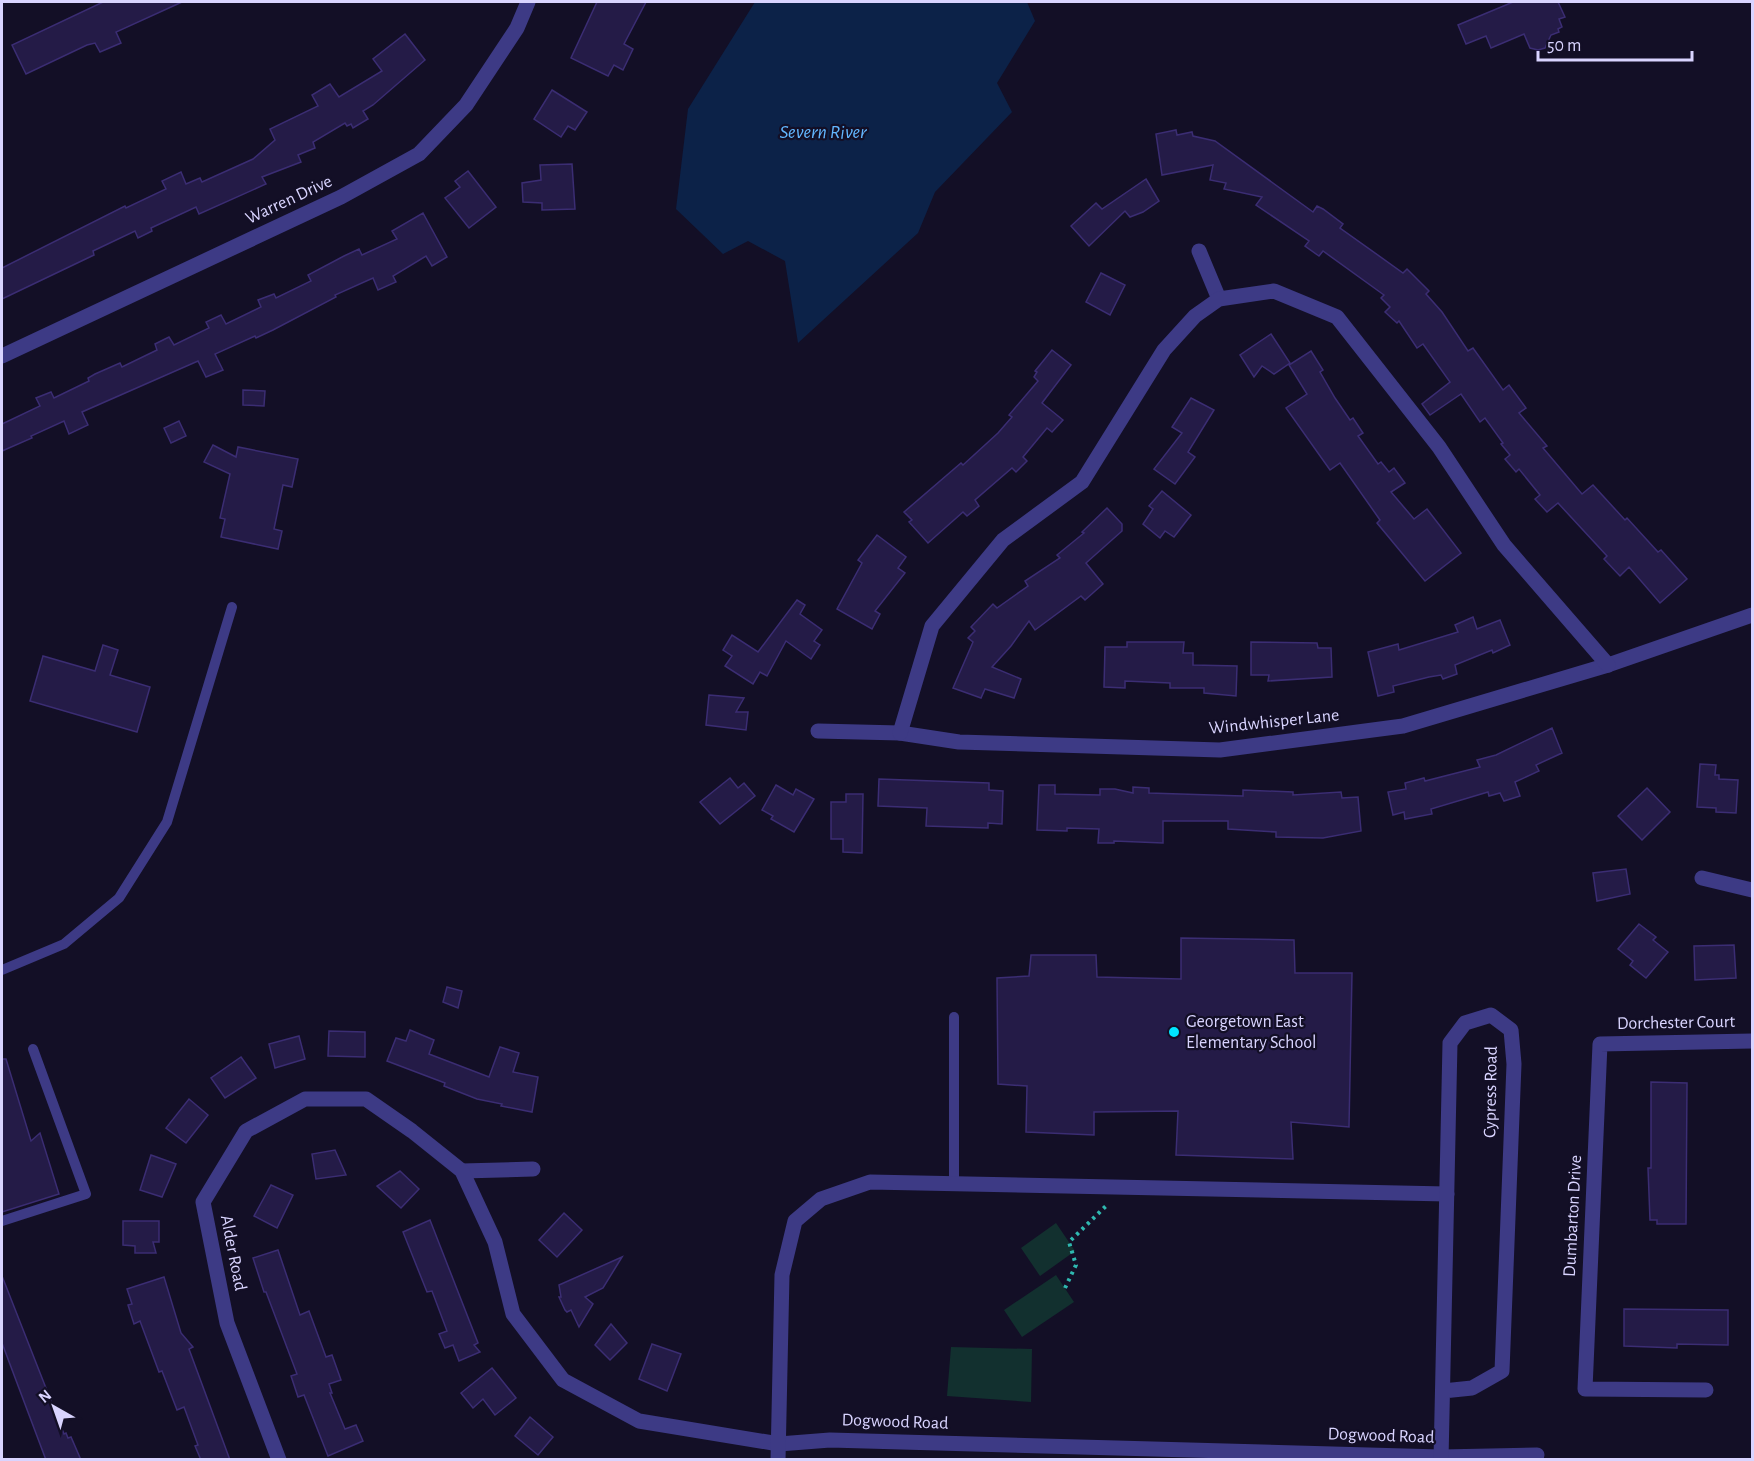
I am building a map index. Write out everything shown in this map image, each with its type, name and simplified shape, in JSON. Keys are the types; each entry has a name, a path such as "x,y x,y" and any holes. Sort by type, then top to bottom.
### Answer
{"street":[{"name":"Warren Drive","path":"2,356 340,197 419,154 466,105 517,28 528,2"},
{"path":"1199,251 1218,299"},
{"path":"900,733 932,626 1003,540 1082,482 1164,350 1195,315 1218,299 1274,291 1337,317 1439,447 1504,545 1608,665"},
{"name":"Windwhisper Lane","path":"818,730 900,733 959,742 1220,750 1403,726 1608,665 1752,615"},
{"path":"1701,878 1752,890"},
{"name":"Cypress Road","path":"1441,1458 1450,1043 1465,1023 1491,1015 1511,1030 1514,1064 1502,1371 1472,1388 1443,1391"},
{"name":"Dorchester Court","path":"1600,1044 1752,1041"},
{"name":"Dumbarton Drive","path":"1600,1044 1585,1389 1706,1390"},
{"name":"Alder Road","path":"279,1460 227,1323 203,1202 246,1131 305,1100 366,1099 412,1131"},
{"name":"Dogwood Road","path":"412,1131 462,1171 495,1242 513,1314 563,1380 639,1421 779,1452 830,1440 1441,1458 1537,1455"},
{"path":"462,1171 533,1169"},
{"path":"779,1452 782,1275 795,1221 821,1199 870,1182 1447,1194"}],"lane":[{"path":"2,970 64,944 119,898 166,822 232,607"},
{"path":"954,1017 954,1184"},
{"path":"2,1221 86,1194 33,1049"}],"path":[{"path":"1065,1288 1076,1265 1069,1242 1111,1201"}],"green space":[{"path":"1056,1223 1075,1251 1040,1276 1021,1248"},
{"path":"1056,1275 1074,1302 1022,1337 1004,1310"},
{"path":"951,1347 1032,1349 1031,1402 947,1396"}],"water":[{"name":"Severn River","path":"755,2 1027,2 1035,21 997,83 1012,112 935,192 918,233 798,343 785,261 748,241 723,254 676,209 688,109"}],"building":[{"path":"103,2 182,2 116,32 121,43 100,52 95,43 87,45 26,74 12,45"},
{"path":"597,2 646,2 624,44 633,49 623,70 614,65 608,76 571,58"},
{"path":"1513,2 1558,2 1565,17 1559,19 1562,27 1558,29 1559,32 1551,35 1545,48 1538,50 1530,48 1524,34 1491,48 1486,36 1466,44 1458,25"},
{"path":"405,34 425,60 363,111 368,119 353,128 351,124 347,126 345,123 313,142 315,148 298,155 301,162 262,177 266,184 199,214 196,207 151,228 152,231 138,238 135,231 93,251 94,255 2,299 2,268 125,206 126,208 166,189 162,181 181,172 186,184 200,178 202,182 253,159 275,140 270,129 318,106 312,95 330,84 339,97 382,71 373,59"},
{"path":"552,90 587,112 575,130 568,126 561,137 534,119"},
{"path":"1176,130 1177,135 1192,132 1193,136 1215,141 1313,212 1317,206 1323,209 1343,224 1340,228 1403,273 1407,269 1429,291 1426,294 1442,312 1468,351 1473,348 1503,390 1509,385 1526,408 1519,413 1547,446 1543,448 1582,494 1593,485 1658,552 1661,550 1687,579 1660,603 1629,567 1620,576 1604,559 1607,556 1558,503 1547,512 1535,499 1540,495 1519,469 1516,472 1505,459 1510,455 1485,418 1480,422 1461,394 1430,415 1422,404 1450,382 1423,344 1417,348 1399,321 1397,323 1385,312 1390,307 1381,298 1384,295 1323,251 1319,256 1305,246 1309,241 1256,205 1262,197 1224,189 1226,183 1210,180 1213,165 1162,175 1156,134"},
{"path":"572,164 575,209 542,210 542,203 523,202 522,183 541,180 540,165"},
{"path":"468,171 496,207 469,228 445,198 460,187 455,181"},
{"path":"1146,179 1159,201 1143,212 1130,217 1125,211 1089,246 1071,226 1096,203 1102,209"},
{"path":"423,213 447,257 432,266 426,256 393,276 396,282 378,290 373,278 335,295 336,297 273,330 215,354 223,370 206,377 198,361 82,412 88,425 69,434 64,421 2,451 2,424 40,406 36,398 51,392 54,398 89,381 88,378 95,374 120,363 122,367 157,350 155,344 169,337 174,345 209,328 206,322 221,315 226,324 261,307 258,300 274,294 276,298 311,281 308,275 344,256 359,249 362,255 397,239 392,231"},
{"path":"1101,273 1125,285 1110,315 1086,302"},
{"path":"1271,334 1290,363 1274,374 1262,366 1254,377 1240,355"},
{"path":"1052,350 1071,365 1042,403 1063,420 1052,432 1047,428 1023,457 1027,461 1016,472 1012,468 975,500 979,506 967,516 963,512 928,543 909,522 912,520 904,512 961,463 963,465 998,433 1012,417 1009,415 1038,381 1034,377 1037,372 1035,371"},
{"path":"1311,351 1323,370 1320,372 1335,398 1350,420 1353,418 1363,433 1358,436 1378,464 1381,462 1389,472 1394,468 1405,483 1391,492 1414,519 1427,509 1461,553 1425,581 1377,523 1380,520 1340,463 1330,470 1286,408 1307,394 1289,365"},
{"path":"243,390 265,391 264,406 243,405"},
{"path":"1191,398 1214,410 1188,452 1195,457 1175,484 1154,469 1182,433 1172,427"},
{"path":"179,421 186,436 171,443 164,428"},
{"path":"213,445 236,457 238,447 298,459 292,487 283,485 274,529 282,531 278,549 221,537 225,519 220,518 230,474 204,462"},
{"path":"1162,491 1191,515 1174,537 1165,531 1160,538 1143,524 1153,509 1149,506"},
{"path":"1107,508 1122,524 1122,531 1086,563 1103,584 1085,600 1081,596 1035,630 1029,621 992,667 1021,679 1014,698 985,689 981,698 953,688 973,642 968,638 975,631 971,627 993,604 997,608 1028,586 1025,581 1060,558 1057,555 1084,533 1082,532"},
{"path":"877,535 906,557 898,568 905,573 875,611 880,614 872,629 837,609 862,563 858,560"},
{"path":"797,600 805,605 800,614 822,630 814,641 820,645 811,659 786,641 767,676 760,672 753,684 725,666 732,656 723,650 732,635 758,652"},
{"path":"1473,617 1477,629 1500,620 1510,645 1455,665 1457,674 1443,679 1441,675 1393,686 1394,692 1378,696 1368,652 1398,644 1399,650 1458,632 1455,625"},
{"path":"1127,642 1184,642 1183,653 1193,653 1193,665 1237,666 1236,696 1204,693 1204,688 1170,688 1170,683 1125,681 1125,688 1104,687 1105,647 1127,647"},
{"path":"1251,642 1317,643 1318,648 1331,648 1332,677 1268,681 1269,675 1251,675"},
{"path":"103,645 118,650 110,675 150,687 137,732 30,701 43,656 95,671"},
{"path":"709,695 744,698 736,712 748,712 746,730 706,725"},
{"path":"1552,728 1562,753 1536,765 1539,771 1515,782 1520,796 1504,801 1500,793 1489,796 1488,792 1431,809 1432,814 1405,819 1404,812 1393,815 1388,792 1406,789 1405,783 1424,778 1425,781 1480,767 1477,760 1496,755"},
{"path":"1700,764 1716,765 1715,775 1719,775 1719,779 1738,780 1736,813 1716,812 1716,808 1697,807"},
{"path":"730,778 738,788 744,783 755,796 720,824 700,802"},
{"path":"879,779 989,783 989,790 1003,791 1002,824 988,823 988,828 926,826 927,808 878,806"},
{"path":"776,785 793,795 796,789 814,799 794,832 771,819 773,816 762,810"},
{"path":"1039,785 1055,785 1055,794 1100,795 1100,789 1115,789 1133,793 1133,787 1149,788 1149,793 1243,796 1243,790 1293,792 1293,795 1341,792 1342,798 1358,797 1361,831 1323,838 1276,837 1276,832 1228,829 1228,821 1163,821 1163,843 1114,841 1114,843 1098,843 1099,829 1037,830"},
{"path":"1647,788 1670,812 1642,840 1618,816"},
{"path":"846,794 863,794 862,853 843,852 843,839 831,839 831,802 846,802"},
{"path":"1626,869 1630,894 1597,901 1593,873"},
{"path":"1639,924 1656,937 1653,940 1668,952 1646,978 1630,965 1633,961 1618,949"},
{"name":"Georgetown East Elementary School","path":"1181,938 1294,940 1295,973 1352,973 1349,1127 1291,1122 1293,1159 1176,1155 1178,1111 1094,1112 1094,1135 1026,1132 1027,1086 998,1084 997,978 1029,976 1031,955 1096,955 1097,977 1181,979"},
{"path":"1734,945 1736,978 1695,980 1694,946"},
{"path":"447,987 462,991 458,1008 443,1002"},
{"path":"410,1030 434,1040 429,1054 489,1077 500,1047 519,1053 513,1072 538,1077 532,1112 477,1099 444,1086 445,1083 387,1061 396,1038 406,1041"},
{"path":"329,1031 365,1032 365,1057 328,1056"},
{"path":"299,1036 305,1059 275,1068 269,1044"},
{"path":"241,1057 256,1078 225,1098 211,1078"},
{"path":"2,1059 6,1059 31,1141 40,1133 59,1194 2,1212"},
{"path":"1651,1082 1687,1083 1686,1224 1657,1224 1657,1220 1650,1220 1648,1168 1651,1168"},
{"path":"189,1099 208,1115 186,1143 166,1128"},
{"path":"335,1150 346,1175 316,1179 312,1154"},
{"path":"151,1155 176,1164 162,1197 140,1190"},
{"path":"400,1171 419,1189 401,1208 377,1186"},
{"path":"271,1185 293,1195 277,1228 254,1216"},
{"path":"564,1213 582,1230 557,1257 539,1240"},
{"path":"430,1220 478,1343 474,1345 480,1352 459,1361 453,1345 445,1348 439,1334 447,1331 432,1291 427,1292 403,1232"},
{"path":"123,1221 159,1221 159,1242 153,1242 156,1253 135,1253 135,1246 123,1245"},
{"path":"278,1250 300,1315 309,1311 326,1357 332,1355 341,1380 329,1384 332,1393 330,1393 345,1429 356,1425 363,1441 328,1456 304,1395 298,1397 291,1376 297,1374 253,1258"},
{"path":"622,1257 603,1288 585,1297 593,1304 579,1327 571,1310 567,1312 565,1310 559,1297 561,1297 559,1285"},
{"path":"2,1276 64,1434 66,1433 68,1438 71,1437 81,1460 46,1460 2,1343"},
{"path":"164,1277 181,1333 193,1347 189,1349 230,1460 201,1460 184,1407 177,1410 162,1371 159,1372 140,1321 134,1324 128,1305 132,1304 127,1289"},
{"path":"1624,1309 1728,1310 1728,1345 1677,1344 1677,1348 1624,1346"},
{"path":"611,1324 627,1343 610,1360 595,1345"},
{"path":"652,1344 681,1354 667,1391 639,1379"},
{"path":"492,1368 516,1398 495,1415 483,1399 473,1408 461,1393"},
{"path":"530,1417 553,1437 538,1455 515,1436"}],"place":[{"name":"Georgetown East Elementary School","path":"1174,1032"}]}
